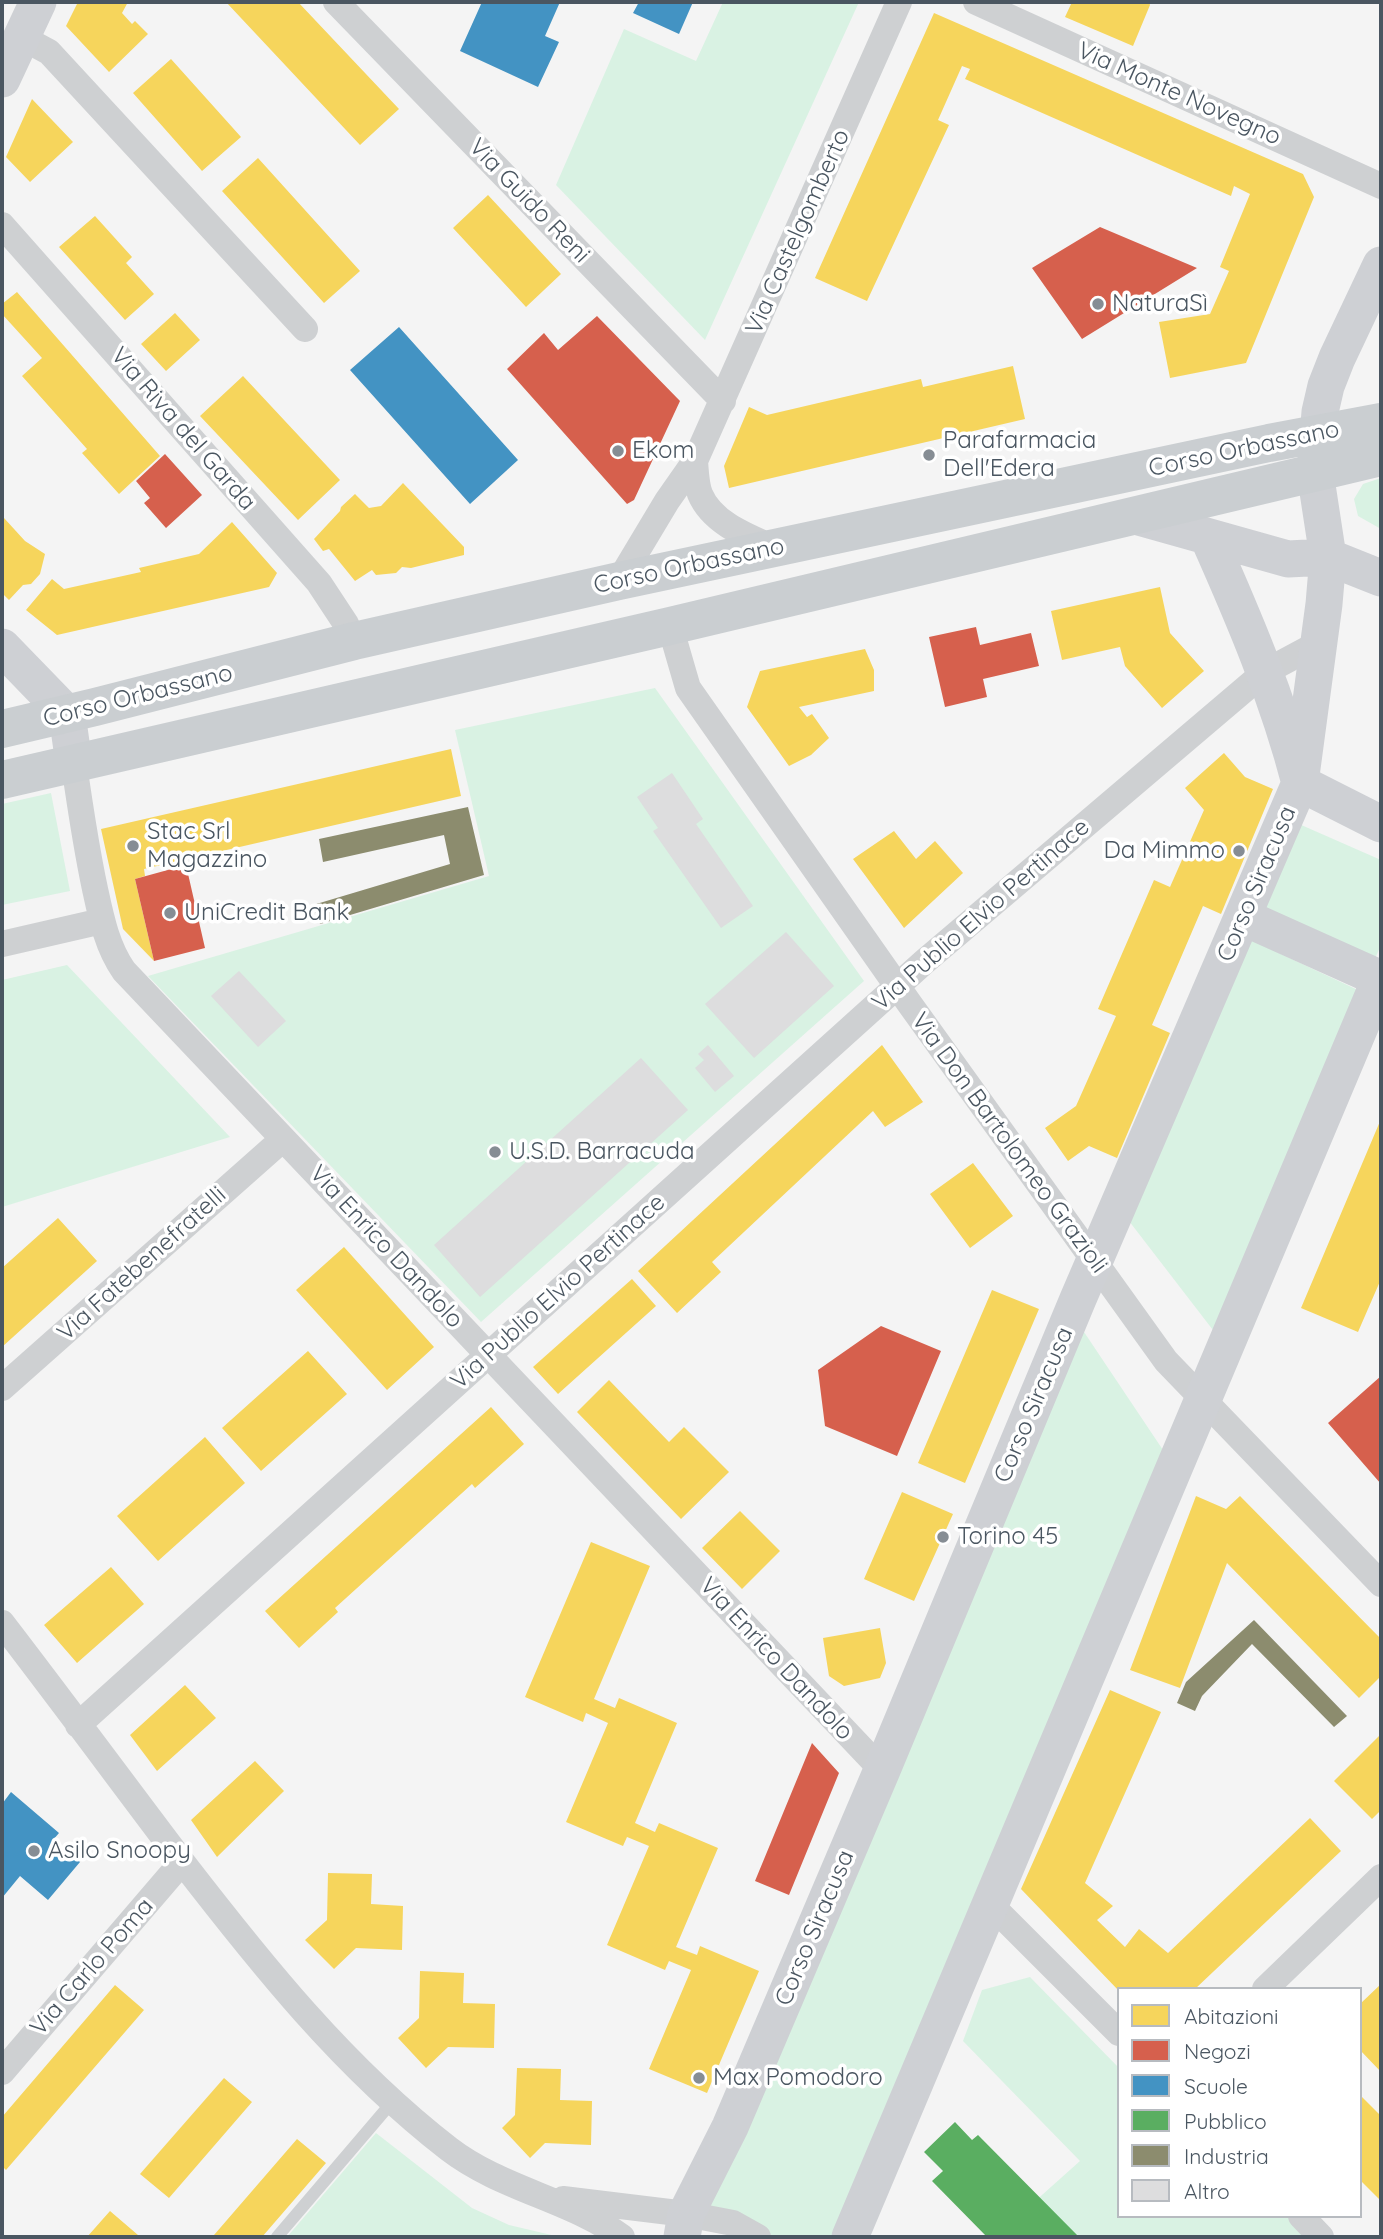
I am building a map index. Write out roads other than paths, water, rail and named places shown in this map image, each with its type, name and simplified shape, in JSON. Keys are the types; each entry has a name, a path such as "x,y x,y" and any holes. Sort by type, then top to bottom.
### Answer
{"main road":[{"name":"Corso Orbassano","path":"2,729 354,641 619,581 1381,422"},
{"name":"Corso Orbassano","path":"2,780 1381,457"}],"street":[{"path":"2,79 38,2"},
{"name":"Via Guido Reni","path":"336,2 723,401"},
{"name":"Via Castelgomberto","path":"619,581 667,501 695,461 899,2"},
{"name":"Via Monte Novegno","path":"976,2 1381,186"},
{"path":"21,37 49,52 304,329"},
{"name":"Via Riva del Garda","path":"2,225 319,583 354,641"},
{"name":"Corso Siracusa","path":"684,2226 730,2127 1094,1262 1300,783 1328,557 1315,472 1316,434 1326,386 1381,265"},
{"path":"695,461 700,494 709,508 731,527 774,548"},
{"name":"Corso Orbassano","path":"1135,516 1288,559 1328,557"},
{"path":"1208,537 1265,672 1286,731 1300,783 1381,824"},
{"path":"1328,557 1381,578"},
{"name":"Via Don Bartolomeo Grazioli","path":"670,625 688,688 897,986 1166,1361 1381,1584"},
{"name":"Via Publio Elvio Pertinace","path":"78,1725 897,986 1265,672 1319,642"},
{"path":"2,647 67,714 74,764"},
{"name":"Via Enrico Dandolo","path":"74,764 82,828 102,920 114,956 124,971 882,1770"},
{"path":"850,2237 1381,978 1243,917"},
{"path":"2,944 102,920"},
{"name":"Via Fatebenefratelli","path":"2,1388 283,1139"},
{"path":"4,1631 282,1989 330,2041 393,2101 449,2149 478,2169 543,2197 622,2237"},
{"name":"Via Carlo Poma","path":"2,2072 182,1861"},
{"path":"1267,1987 1381,1877"},
{"path":"989,1903 1117,2031"},
{"path":"543,2197 684,2226 733,2223 758,2237"},
{"path":"1303,2218 1321,2237"}],"lane":[{"path":"277,2237 393,2101"}],"place":[{"name":"NaturaSì","path":"1098,304"},
{"name":"Ekom","path":"618,451"},
{"name":"Parafarmacia Dell'Edera","path":"929,455"},
{"name":"Stac Srl Magazzino","path":"133,846"},
{"name":"Da Mimmo","path":"1239,851"},
{"name":"UniCredit Bank","path":"170,913"},
{"name":"U.S.D. Barracuda","path":"495,1152"},
{"name":"Torino 45","path":"943,1537"},
{"name":"Asilo Snoopy","path":"34,1851"},
{"name":"Max Pomodoro","path":"699,2078"}]}
